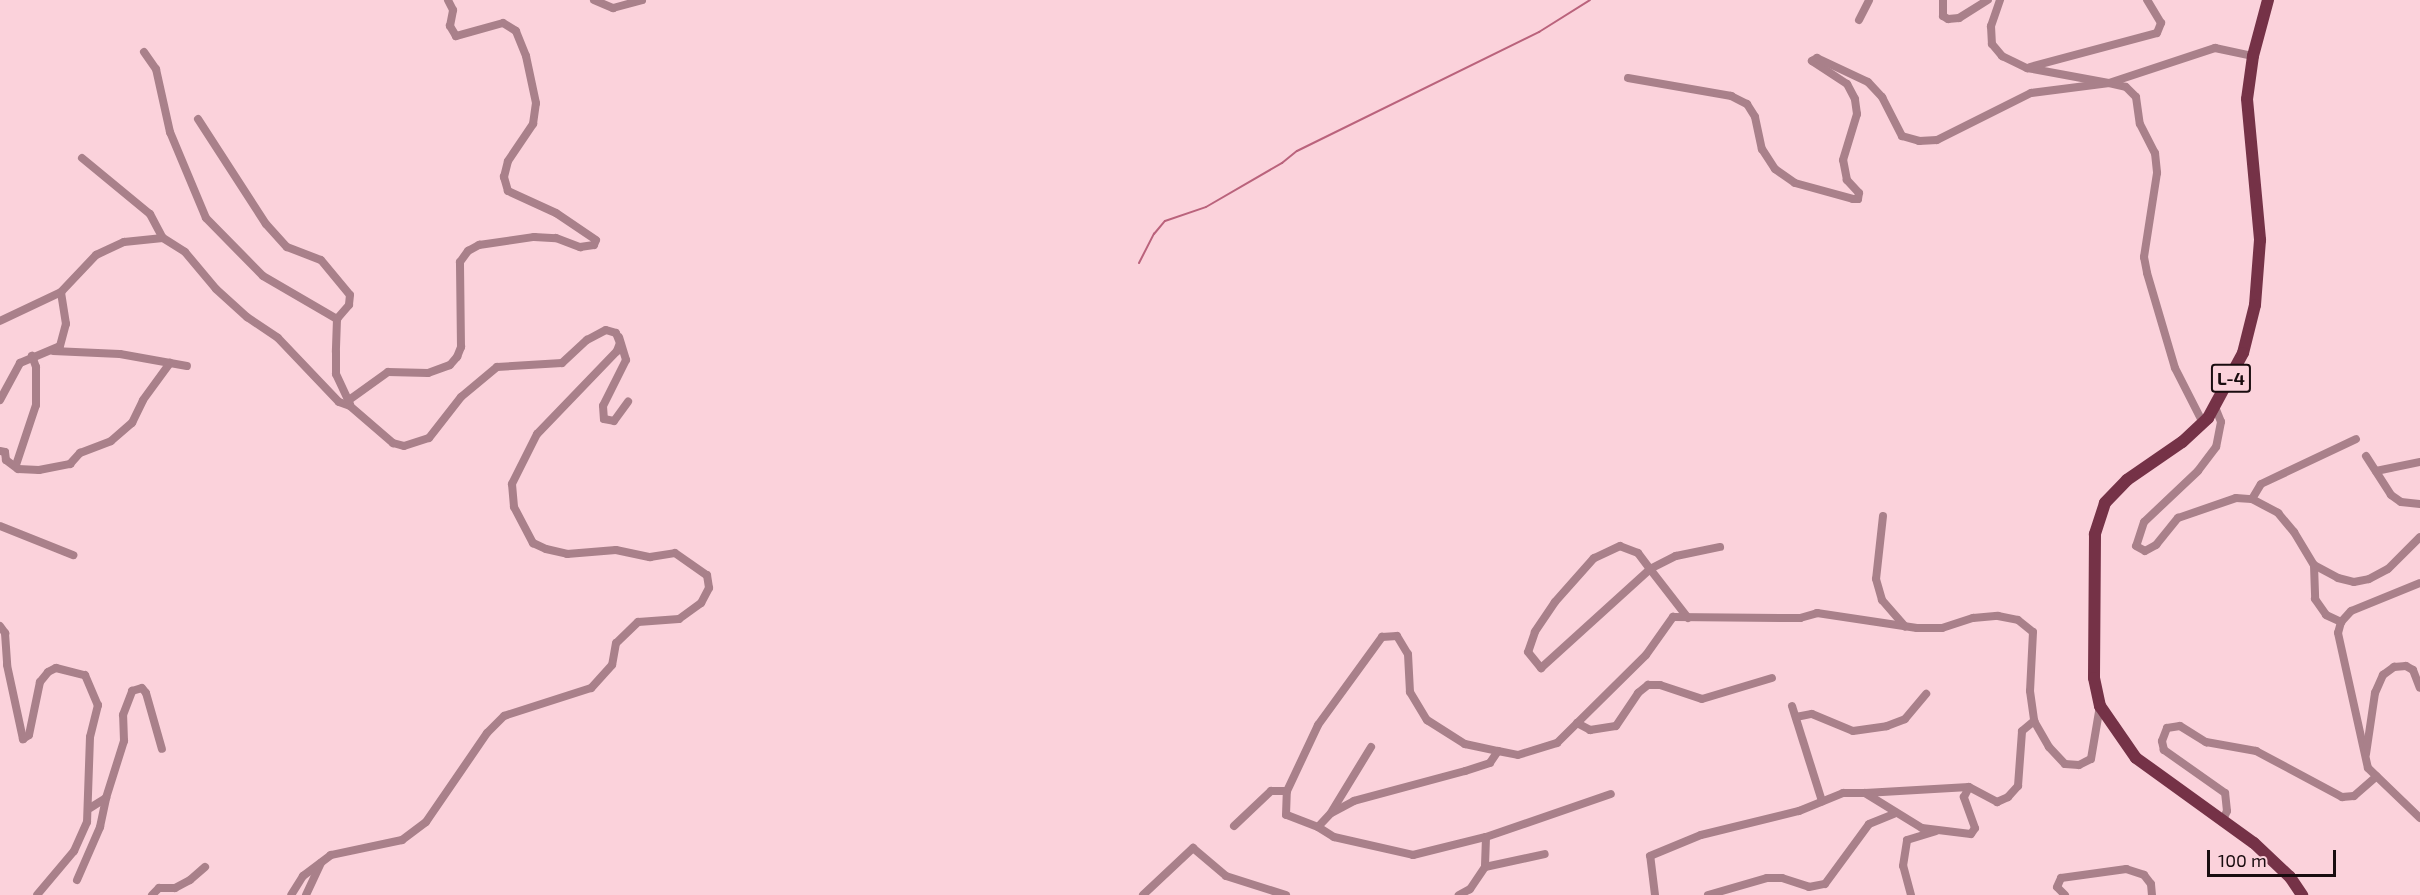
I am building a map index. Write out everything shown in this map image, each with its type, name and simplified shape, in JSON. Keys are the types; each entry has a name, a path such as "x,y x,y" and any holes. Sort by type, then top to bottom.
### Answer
{"main road":[{"name":"L-4","path":"2268,0 2253,56 2247,99 2260,240 2255,305 2243,353 2215,406 2203,423 2127,480 2105,502 2095,534 2094,678 2100,706 2136,758 2254,843 2290,877 2302,895"}],"street":[{"path":"82,158 150,214 163,238 185,252 216,289 247,317 278,338 339,402 350,403 388,372 428,373 450,365 457,357 461,347 460,262 468,251 479,245 534,237 556,238 580,247 594,245 596,240 556,213 508,191 504,177 508,161 533,124 536,103 526,56 516,31 503,23 456,36 450,26 453,10 448,0"},
{"path":"594,0 613,8 642,0"},
{"path":"1859,20 1869,0"},
{"path":"1943,0 1943,16 1948,19 1959,18 1988,0"},
{"path":"2000,0 1991,26 1992,44 2002,56 2027,68 2127,87 2136,97 2140,124 2155,153 2157,174 2144,257 2147,273 2175,368 2203,423"},
{"path":"2027,68 2157,33 2161,23 2147,0"},
{"path":"1628,78 1731,96 1748,104 1755,117 1762,149 1774,169 1795,183 1858,199 1858,194 1847,180 1843,160 1857,114 1855,99 1847,84 1817,67 1812,61 1817,58 1868,82 1882,97 1902,136 1919,141 1937,140 2031,93 2109,83 2215,48 2253,56"},
{"path":"144,52 156,69 170,132 206,218 263,276 337,319"},
{"path":"198,119 266,224 287,247 321,260 350,295 349,305 337,319 336,374 350,403 393,443 416,444 429,438 461,397 496,367 562,363 587,340 606,330 616,333 625,348 626,360 603,406 604,419 614,421 628,402"},
{"path":"0,321 61,292 96,255 124,242 163,238"},
{"path":"0,400 20,363 32,356 57,350 65,333 61,292"},
{"path":"291,895 303,876 331,855 402,840 426,822 487,733 504,716 591,688 612,665 616,643 638,622 679,619 701,603 710,588 707,575 675,553 650,557 616,550 567,555 546,549 532,543 514,507 512,484 537,434 617,351 620,343 616,333"},
{"path":"48,351 120,354 187,366"},
{"path":"16,465 36,405 36,367 32,356"},
{"path":"0,451 16,465 29,470 70,464 80,453 111,441 132,423 143,400 170,363"},
{"path":"2215,406 2221,422 2216,447 2198,471 2145,522 2136,546 2145,550 2156,545 2178,518 2236,498 2252,499 2278,513 2314,565 2338,578 2354,582 2369,579 2388,570 2420,537"},
{"path":"2252,499 2260,484 2356,439"},
{"path":"2366,456 2391,495 2401,502 2420,504"},
{"path":"2376,471 2420,462"},
{"path":"1883,516 1876,579 1882,600 1905,626"},
{"path":"0,526 73,555"},
{"path":"1688,618 1650,568 1628,548 1620,546 1594,558 1555,602 1535,632 1528,652 1531,660 1541,668 1650,568 1676,556 1720,547"},
{"path":"2314,565 2315,599 2326,615 2341,622"},
{"path":"2420,583 2351,611 2341,622 2338,633 2365,761 2420,818"},
{"path":"1611,794 1486,837 1413,855 1334,837 1318,827 1286,815 1287,791 1318,725 1382,637 1397,636 1408,654 1410,692 1427,720 1465,744 1518,755 1557,743 1646,655 1673,617 1728,615 1800,618 1816,613 1905,626 1942,628 1998,616 2018,620 2033,632 2030,691 2034,721 2049,747 2065,764 2079,765 2091,759 2100,706"},
{"path":"0,627 4,633 8,675 23,739 29,735 40,682 48,672 56,669 80,673 91,681 98,705 90,737 90,808 74,851 37,895"},
{"path":"2365,761 2374,693 2383,675 2394,667 2406,666 2413,670 2420,688"},
{"path":"1577,723 1590,730 1616,726 1638,693 1648,685 1660,685 1702,699 1772,678"},
{"path":"77,880 100,827 106,798 124,741 123,715 132,691 142,688 146,693 162,749"},
{"path":"1796,717 1812,714 1853,731 1887,726 1905,719 1926,694"},
{"path":"1792,706 1822,801"},
{"path":"1655,895 1650,856 1701,835 1799,811 1843,793 1969,787 1997,802 2008,798 2018,786 2022,731 2034,721"},
{"path":"2223,822 2228,811 2225,793 2164,750 2162,741 2167,728 2180,726 2206,742 2256,751 2342,797 2354,796 2377,776"},
{"path":"1318,827 1331,813 1371,747"},
{"path":"1331,813 1354,801 1490,763 1498,751"},
{"path":"1865,793 1894,814 1938,831 1971,834 1975,828 1965,797 1969,787"},
{"path":"1234,826 1271,791 1287,791"},
{"path":"90,808 106,798"},
{"path":"1708,895 1767,878 1782,878 1809,887 1825,884 1869,824 1894,814"},
{"path":"1911,895 1903,866 1907,840 1938,831"},
{"path":"1459,895 1470,889 1485,867 1486,837"},
{"path":"1143,895 1193,848 1226,876 1286,895"},
{"path":"1485,867 1545,854"},
{"path":"306,895 321,862"},
{"path":"152,895 159,888 175,888 190,880 205,867"},
{"path":"2065,895 2057,887 2061,878 2126,869 2144,875 2151,884 2152,895"}],"waterway":[{"path":"1139,263 1154,234 1165,221 1206,207 1282,163 1297,151 1539,32 1590,0"}]}
